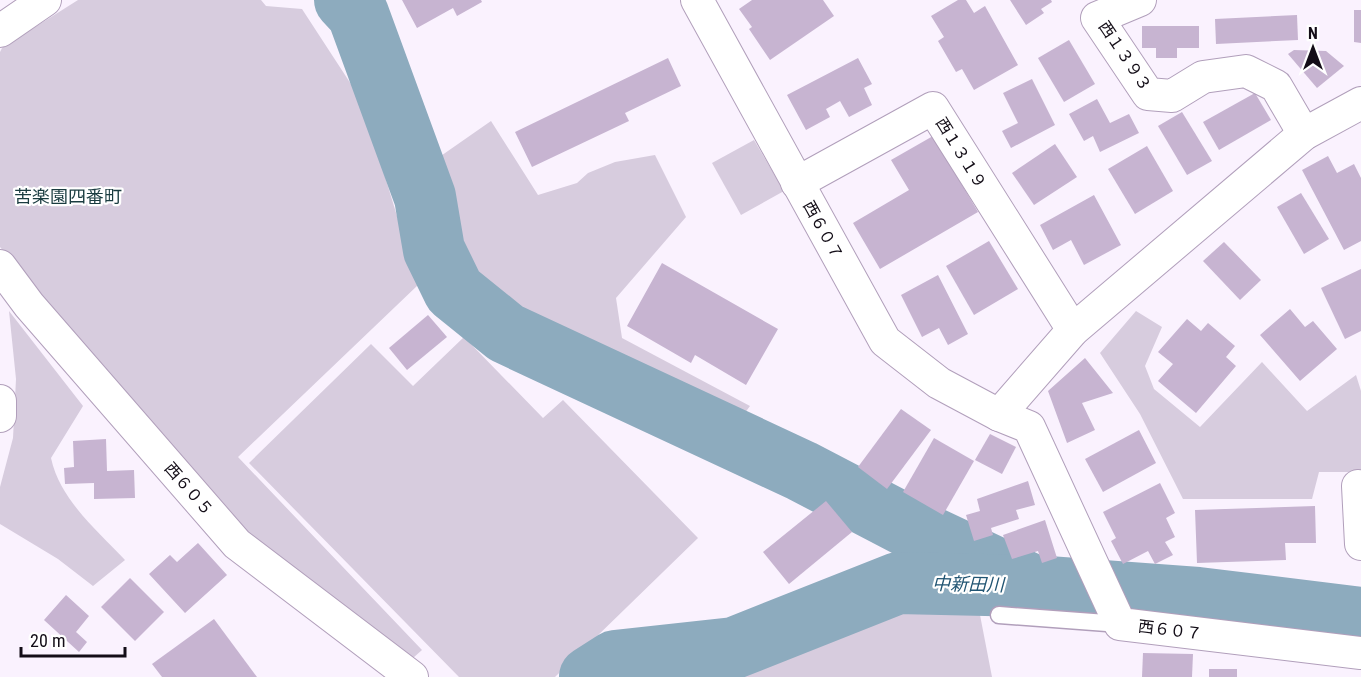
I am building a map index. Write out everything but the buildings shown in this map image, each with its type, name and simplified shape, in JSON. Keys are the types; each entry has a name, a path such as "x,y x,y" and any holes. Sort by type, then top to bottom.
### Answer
{"street":[{"path":"0,31 45,0"},
{"name":"西６０７","path":"698,0 885,341 939,383 999,415 1029,427 1117,617 1361,653"},
{"name":"西１３９３","path":"1140,0 1097,18 1148,94 1172,96 1203,77 1246,71 1276,86 1304,134"},
{"path":"999,415 1072,330 1304,134 1361,103"},
{"name":"西１３１９","path":"797,183 933,108 1072,330"},
{"name":"西６０５","path":"0,266 37,314 237,544 412,677"},
{"path":"0,401 0,416"},
{"path":"1358,486 1361,544"}],"lane":[{"path":"999,615 1117,617"}],"shaded area":[{"path":"78,0 261,0 266,6 302,9 362,101 418,285 238,457 422,650 413,658 233,527 0,247 0,52 2,48"},
{"path":"491,121 538,195 577,183 588,173 615,162 655,155 686,217 616,298 622,338 750,406 736,425 530,335 467,288 425,167"},
{"path":"754,140 784,191 741,215 712,163"},
{"path":"9,311 83,406 51,458 62,487 71,501 125,560 93,586 58,559 0,524 0,487 13,438 16,379"},
{"path":"1136,311 1162,327 1145,366 1154,389 1200,427 1262,362 1307,411 1356,375 1361,391 1361,472 1319,472 1312,499 1183,499 1140,414 1100,353"},
{"path":"464,337 543,418 563,400 698,538 555,677 459,677 249,463 371,344 413,386"},
{"path":"838,583 980,615 992,677 634,677 714,642"}],"waterway":[{"path":"345,0 358,14 425,197 434,250 454,291 506,333 802,471 917,531 1034,586"},
{"name":"中新田川","path":"590,677 615,661 734,648 898,583 1034,586 1198,598 1361,618"}],"district":[{"name":"苦楽園四番町","path":"68,196"}]}
